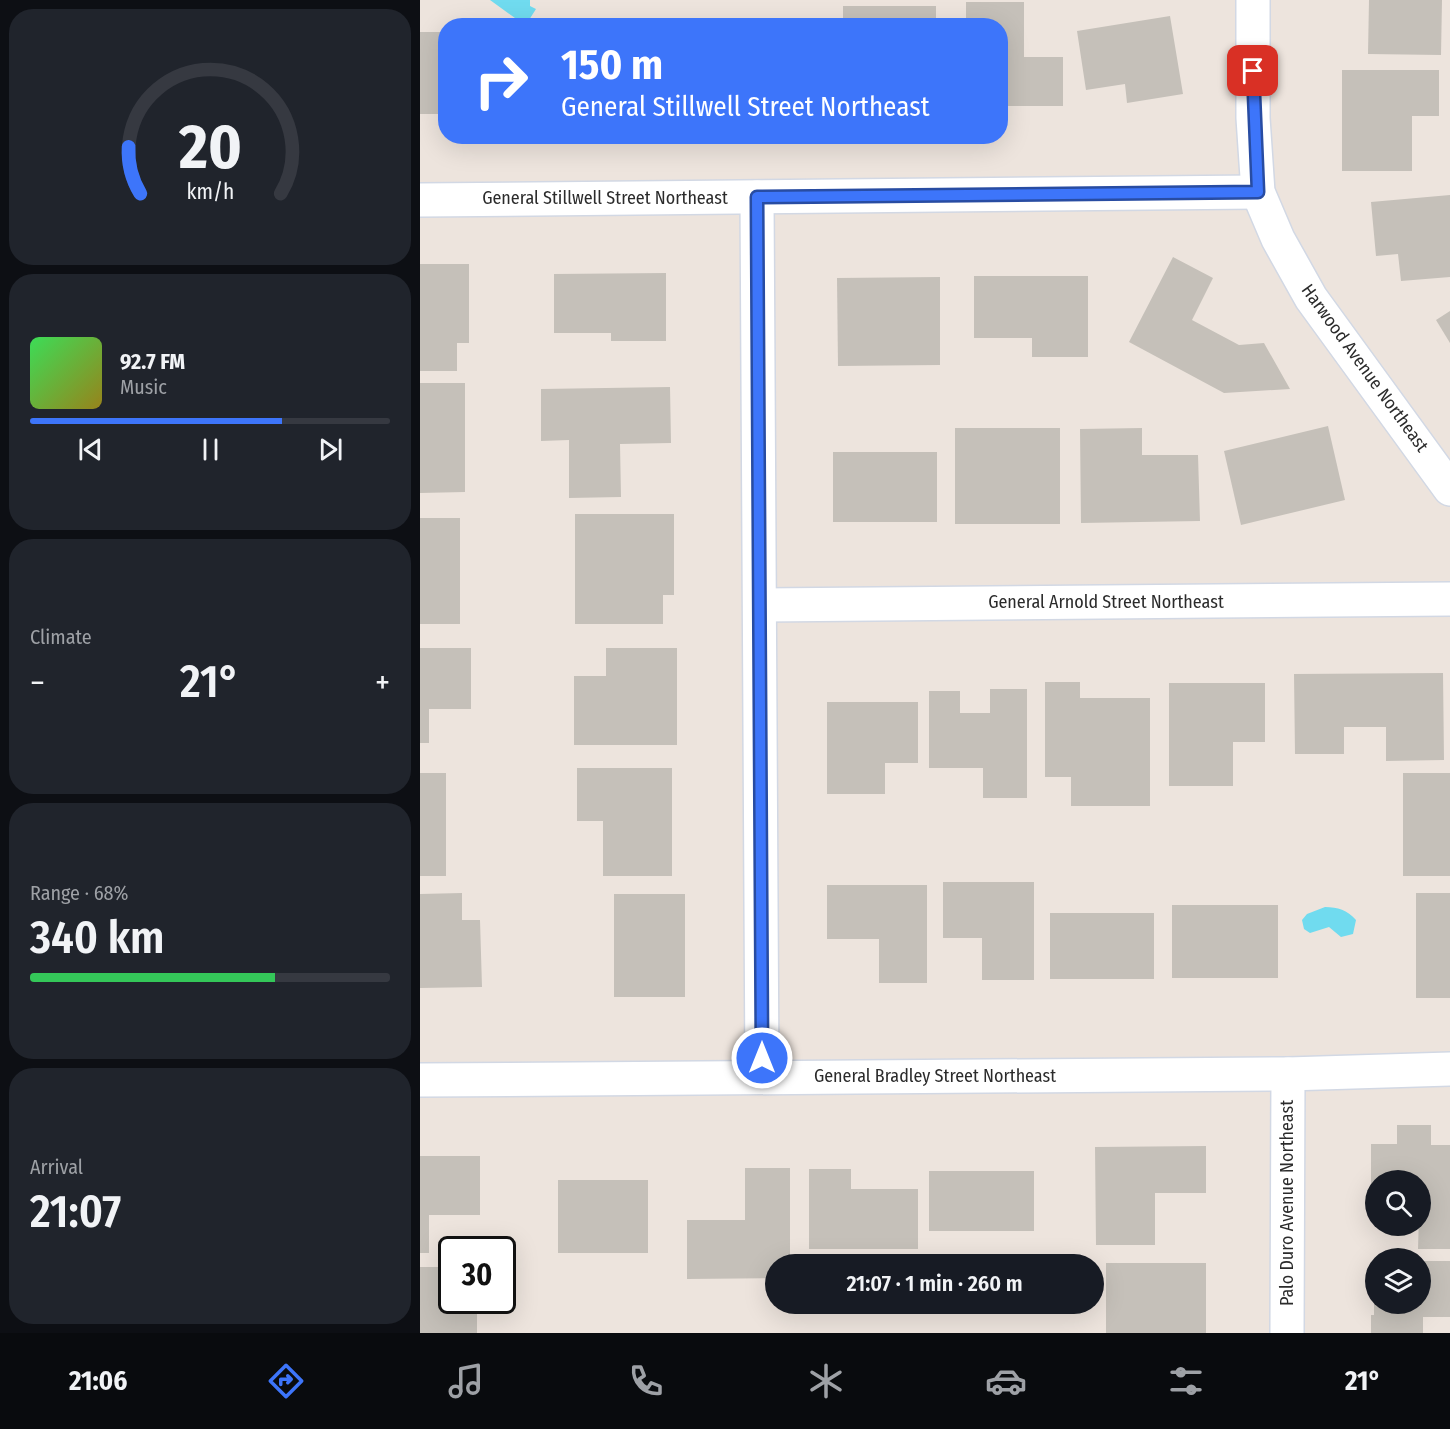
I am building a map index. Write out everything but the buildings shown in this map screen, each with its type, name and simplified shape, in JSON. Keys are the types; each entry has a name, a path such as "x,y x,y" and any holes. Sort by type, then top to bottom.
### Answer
{"street":[{"name":"Harwood Avenue Northeast","path":"1253,0 1253,118 1258,192 1278,238 1311,298 1450,489"},
{"name":"General Stillwell Street Northeast","path":"420,200 1258,192"},
{"path":"757,197 762,1077"},
{"name":"General Arnold Street Northeast","path":"761,605 1450,599"},
{"name":"General Bradley Street Northeast","path":"420,1080 1288,1074 1450,1070"},
{"name":"Palo Duro Avenue Northeast","path":"1287,1333 1288,1074"}],"water":[{"path":"490,0 530,0 530,6 536,9 530,18 515,18"},
{"path":"1325,907 1342,910 1353,917 1356,920 1353,934 1341,937 1329,927 1310,933 1304,929 1302,920 1307,914"}],"route":[{"path":"762,1058 757,197 1258,192 1253,118 1253,71"}]}
